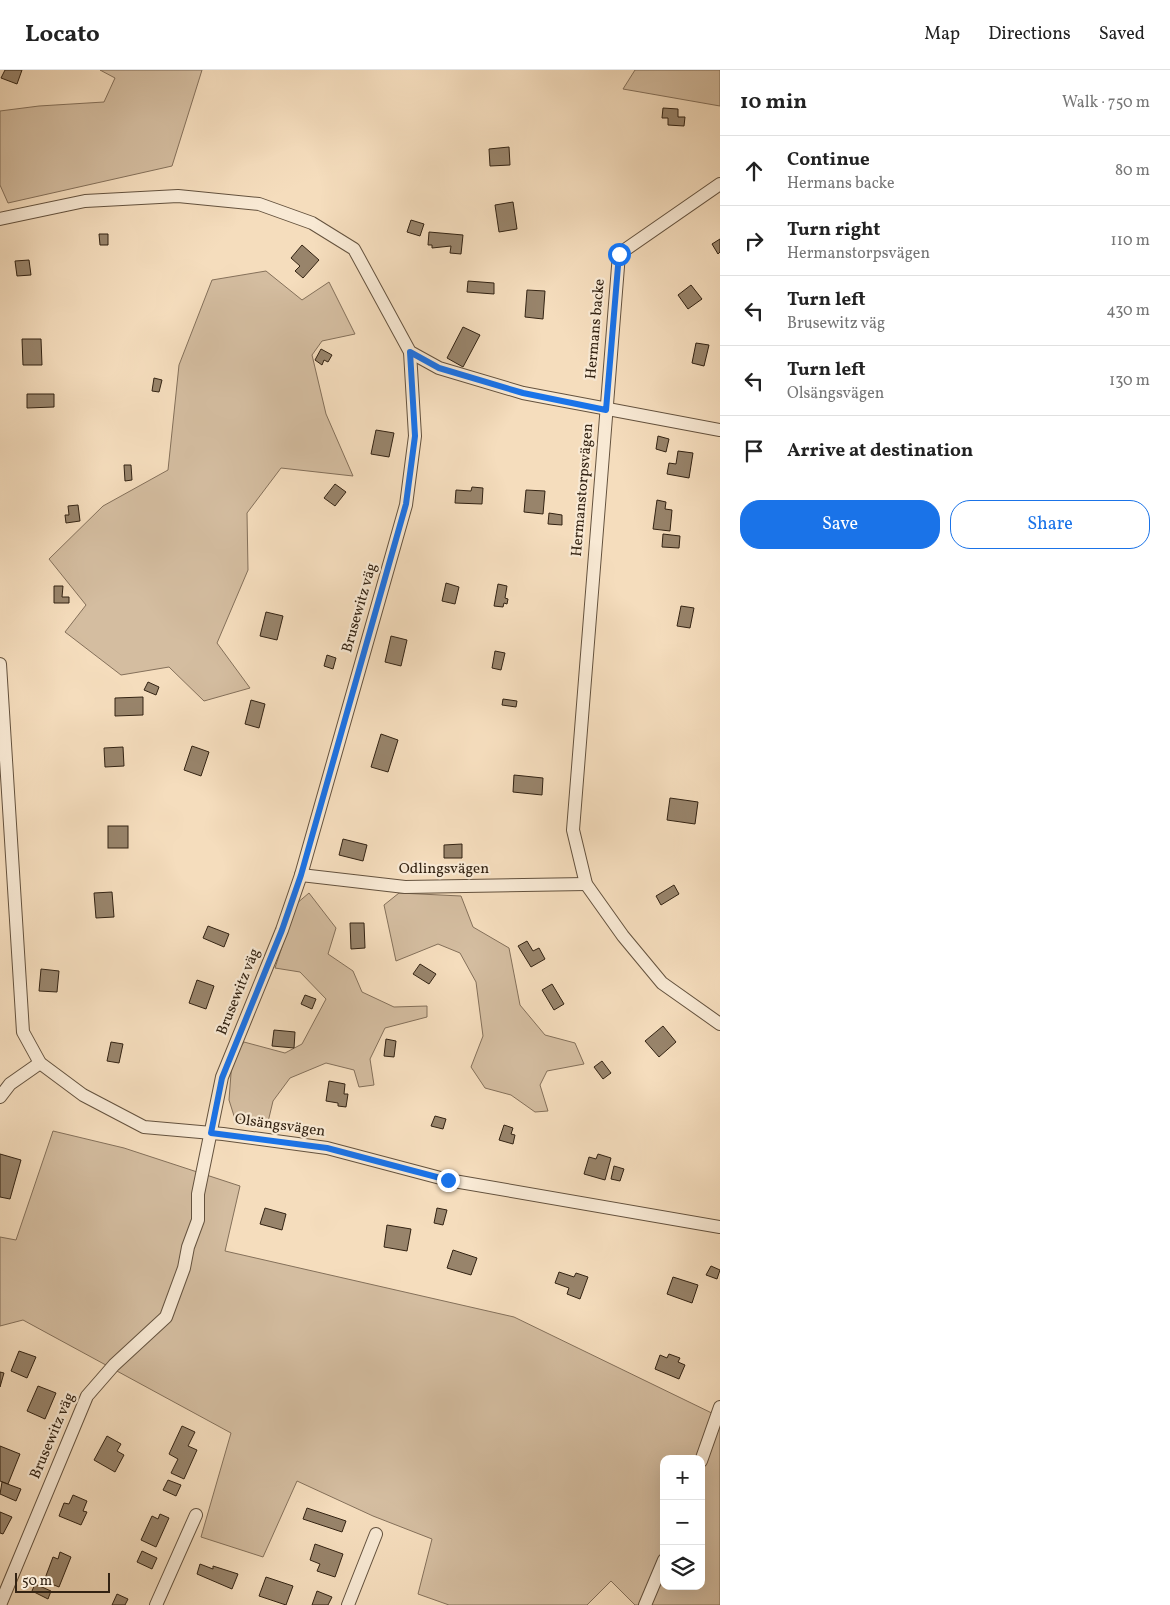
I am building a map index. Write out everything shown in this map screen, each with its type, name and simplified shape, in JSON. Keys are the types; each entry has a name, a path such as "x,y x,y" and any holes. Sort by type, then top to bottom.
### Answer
{"street":[{"name":"Hermans backe","path":"606,410 619,254 720,184"},
{"path":"0,219 85,201 132,198 178,196 259,204 312,223 354,250 410,352"},
{"name":"Hermanstorpsvägen","path":"410,352 439,368 523,393 606,410 573,830 586,884 623,936 662,983 720,1024"},
{"name":"Brusewitz väg","path":"0,1605 87,1396 114,1364 166,1317 184,1268 188,1247 198,1220 198,1194 222,1078 282,930 301,875 406,504 415,436 410,352"},
{"path":"606,410 720,430"},
{"name":"Olsängsvägen","path":"0,664 23,1032 40,1063 84,1095 144,1127 211,1133 327,1148 448,1180 720,1227"},
{"name":"Odlingsvägen","path":"301,875 405,886 586,884"},
{"path":"0,1098 10,1084 40,1063"},
{"path":"703,1455 720,1407"},
{"path":"156,1605 196,1515"},
{"path":"348,1605 376,1534"},
{"path":"645,1605 660,1569"}],"shaded area":[{"path":"100,70 202,70 172,166 8,203 0,185 0,111 39,106 104,102 115,78"},
{"path":"635,70 720,70 720,106 623,89"},
{"path":"266,271 302,300 329,282 355,334 322,341 312,355 326,414 353,476 281,468 247,513 248,570 217,643 250,688 204,701 169,667 121,675 65,632 86,605 49,559 103,506 168,470 179,365 212,280"},
{"path":"309,893 336,928 328,954 353,971 362,992 394,1007 427,1006 427,1017 385,1028 370,1059 374,1085 359,1087 354,1070 326,1063 290,1078 273,1101 268,1122 235,1119 229,1100 232,1060 244,1042 285,1053 302,1044 326,999 300,972 275,968 296,904"},
{"path":"399,893 461,896 473,927 509,948 520,1005 545,1035 575,1043 584,1064 547,1071 540,1085 548,1111 535,1112 511,1095 485,1088 471,1067 483,1036 476,982 460,953 438,944 396,961 384,905"},
{"path":"53,1131 124,1148 240,1186 225,1251 514,1317 720,1417 720,1605 635,1605 611,1581 587,1605 449,1605 418,1594 432,1539 373,1516 297,1481 263,1557 201,1537 231,1433 23,1320 0,1326 0,1237 16,1240"}],"building":[{"path":"5,70 22,70 17,84 1,78"},
{"path":"663,108 678,109 678,117 685,117 684,126 668,125 668,118 662,118"},
{"path":"509,147 510,165 490,166 489,149"},
{"path":"513,202 517,229 499,232 495,205"},
{"path":"411,220 424,224 420,236 407,232"},
{"path":"429,232 463,235 461,254 450,253 451,246 432,248 432,245 428,245"},
{"path":"99,234 108,234 108,245 100,245"},
{"path":"720,239 720,252 718,254 712,244"},
{"path":"302,245 319,260 303,278 295,271 300,266 291,258"},
{"path":"29,260 31,275 17,276 15,261"},
{"path":"468,281 494,283 494,294 467,292"},
{"path":"691,285 702,299 688,309 678,295"},
{"path":"527,290 545,291 543,319 525,317"},
{"path":"463,327 480,335 463,367 447,358"},
{"path":"22,339 41,339 42,365 23,365"},
{"path":"696,343 709,345 704,366 692,363"},
{"path":"321,349 332,355 328,362 324,360 322,365 315,360"},
{"path":"154,378 162,380 159,392 152,391"},
{"path":"27,394 54,394 54,407 27,408"},
{"path":"376,430 394,433 389,457 371,454"},
{"path":"658,436 669,439 666,452 656,449"},
{"path":"678,451 693,453 689,478 667,474 669,463 676,464"},
{"path":"124,465 131,465 132,480 125,481"},
{"path":"335,484 346,492 335,506 324,498"},
{"path":"472,487 483,488 482,504 455,503 456,490 471,491"},
{"path":"526,490 545,491 543,514 524,512"},
{"path":"657,500 666,502 665,509 672,510 670,531 653,529"},
{"path":"78,505 80,521 66,523 65,515 69,515 68,506"},
{"path":"549,513 562,515 562,525 548,524"},
{"path":"663,534 680,536 679,548 662,547"},
{"path":"446,583 459,587 455,604 442,601"},
{"path":"498,584 507,586 505,598 508,599 507,604 504,603 503,607 494,606"},
{"path":"54,586 63,586 62,597 69,597 69,603 54,603"},
{"path":"681,606 694,608 690,628 677,626"},
{"path":"266,612 283,616 277,640 260,636"},
{"path":"391,636 407,640 401,666 385,662"},
{"path":"495,651 505,653 501,670 492,668"},
{"path":"327,655 336,658 333,669 324,666"},
{"path":"148,682 159,687 156,695 144,690"},
{"path":"143,697 143,715 115,716 115,698"},
{"path":"503,699 517,701 516,707 502,705"},
{"path":"251,700 265,704 259,728 245,724"},
{"path":"381,734 398,740 388,772 371,767"},
{"path":"192,746 209,752 201,776 184,770"},
{"path":"123,747 124,766 105,767 104,748"},
{"path":"514,775 543,778 542,795 513,792"},
{"path":"670,798 698,802 695,824 667,820"},
{"path":"108,826 128,826 128,848 108,848"},
{"path":"343,839 367,845 363,861 339,855"},
{"path":"462,844 462,858 444,858 444,845"},
{"path":"674,885 679,894 661,905 656,896"},
{"path":"112,892 114,917 96,918 94,893"},
{"path":"350,923 364,923 365,948 351,949"},
{"path":"208,926 229,934 224,947 203,938"},
{"path":"527,941 533,951 539,948 545,959 531,967 518,946"},
{"path":"420,964 436,974 429,984 413,974"},
{"path":"41,969 59,971 57,992 39,991"},
{"path":"197,980 214,986 206,1009 189,1003"},
{"path":"552,984 564,1004 554,1010 542,990"},
{"path":"305,995 316,999 312,1009 301,1004"},
{"path":"663,1026 676,1042 659,1057 645,1041"},
{"path":"274,1030 295,1032 294,1048 272,1046"},
{"path":"386,1039 396,1041 394,1057 384,1056"},
{"path":"111,1042 123,1044 119,1063 107,1061"},
{"path":"602,1061 611,1073 603,1079 594,1067"},
{"path":"329,1081 345,1084 344,1094 348,1094 346,1107 338,1106 338,1103 326,1101"},
{"path":"435,1116 446,1119 443,1129 431,1126"},
{"path":"504,1125 513,1128 511,1134 515,1135 513,1144 499,1140"},
{"path":"0,1154 21,1160 10,1199 0,1197"},
{"path":"598,1154 611,1158 605,1180 584,1174 589,1157 596,1159"},
{"path":"614,1166 624,1169 620,1181 611,1179"},
{"path":"265,1208 286,1214 282,1230 260,1224"},
{"path":"437,1208 447,1210 443,1225 434,1223"},
{"path":"387,1225 411,1229 407,1251 384,1247"},
{"path":"453,1250 477,1258 471,1275 447,1268"},
{"path":"711,1266 720,1270 717,1279 706,1275"},
{"path":"559,1272 574,1277 576,1273 588,1277 580,1299 567,1294 569,1288 555,1283"},
{"path":"673,1277 698,1285 692,1303 667,1294"},
{"path":"19,1351 36,1357 27,1378 11,1371"},
{"path":"669,1354 680,1358 678,1362 685,1365 679,1379 655,1369 660,1355 667,1358"},
{"path":"0,1372 4,1373 0,1387"},
{"path":"38,1386 56,1393 45,1419 27,1411"},
{"path":"182,1426 195,1432 188,1446 197,1450 184,1479 171,1473 178,1459 169,1454"},
{"path":"107,1436 121,1444 117,1451 124,1455 115,1472 94,1460"},
{"path":"0,1446 20,1454 8,1484 0,1481"},
{"path":"168,1480 181,1485 176,1496 163,1490"},
{"path":"2,1482 21,1489 16,1501 0,1494"},
{"path":"73,1495 87,1501 83,1511 87,1512 81,1525 59,1516 64,1503 69,1504"},
{"path":"307,1508 346,1521 342,1532 303,1519"},
{"path":"0,1512 12,1517 3,1534 0,1533"},
{"path":"160,1514 169,1518 156,1547 141,1540 152,1516 158,1519"},
{"path":"315,1544 343,1554 335,1577 317,1571 320,1564 310,1560"},
{"path":"142,1551 157,1558 152,1569 137,1562"},
{"path":"60,1552 71,1557 59,1587 44,1581 53,1557 58,1559"},
{"path":"200,1564 213,1569 213,1566 238,1574 232,1589 197,1574"},
{"path":"266,1577 293,1586 286,1605 259,1596"},
{"path":"35,1584 51,1591 48,1599 32,1591"},
{"path":"317,1591 332,1597 328,1605 312,1605"},
{"path":"117,1594 128,1599 125,1605 112,1605"}],"route":[{"path":"448,1180 327,1148 211,1133 222,1078 282,930 301,875 406,504 415,436 410,352 439,368 523,393 606,410 619,254"}]}
